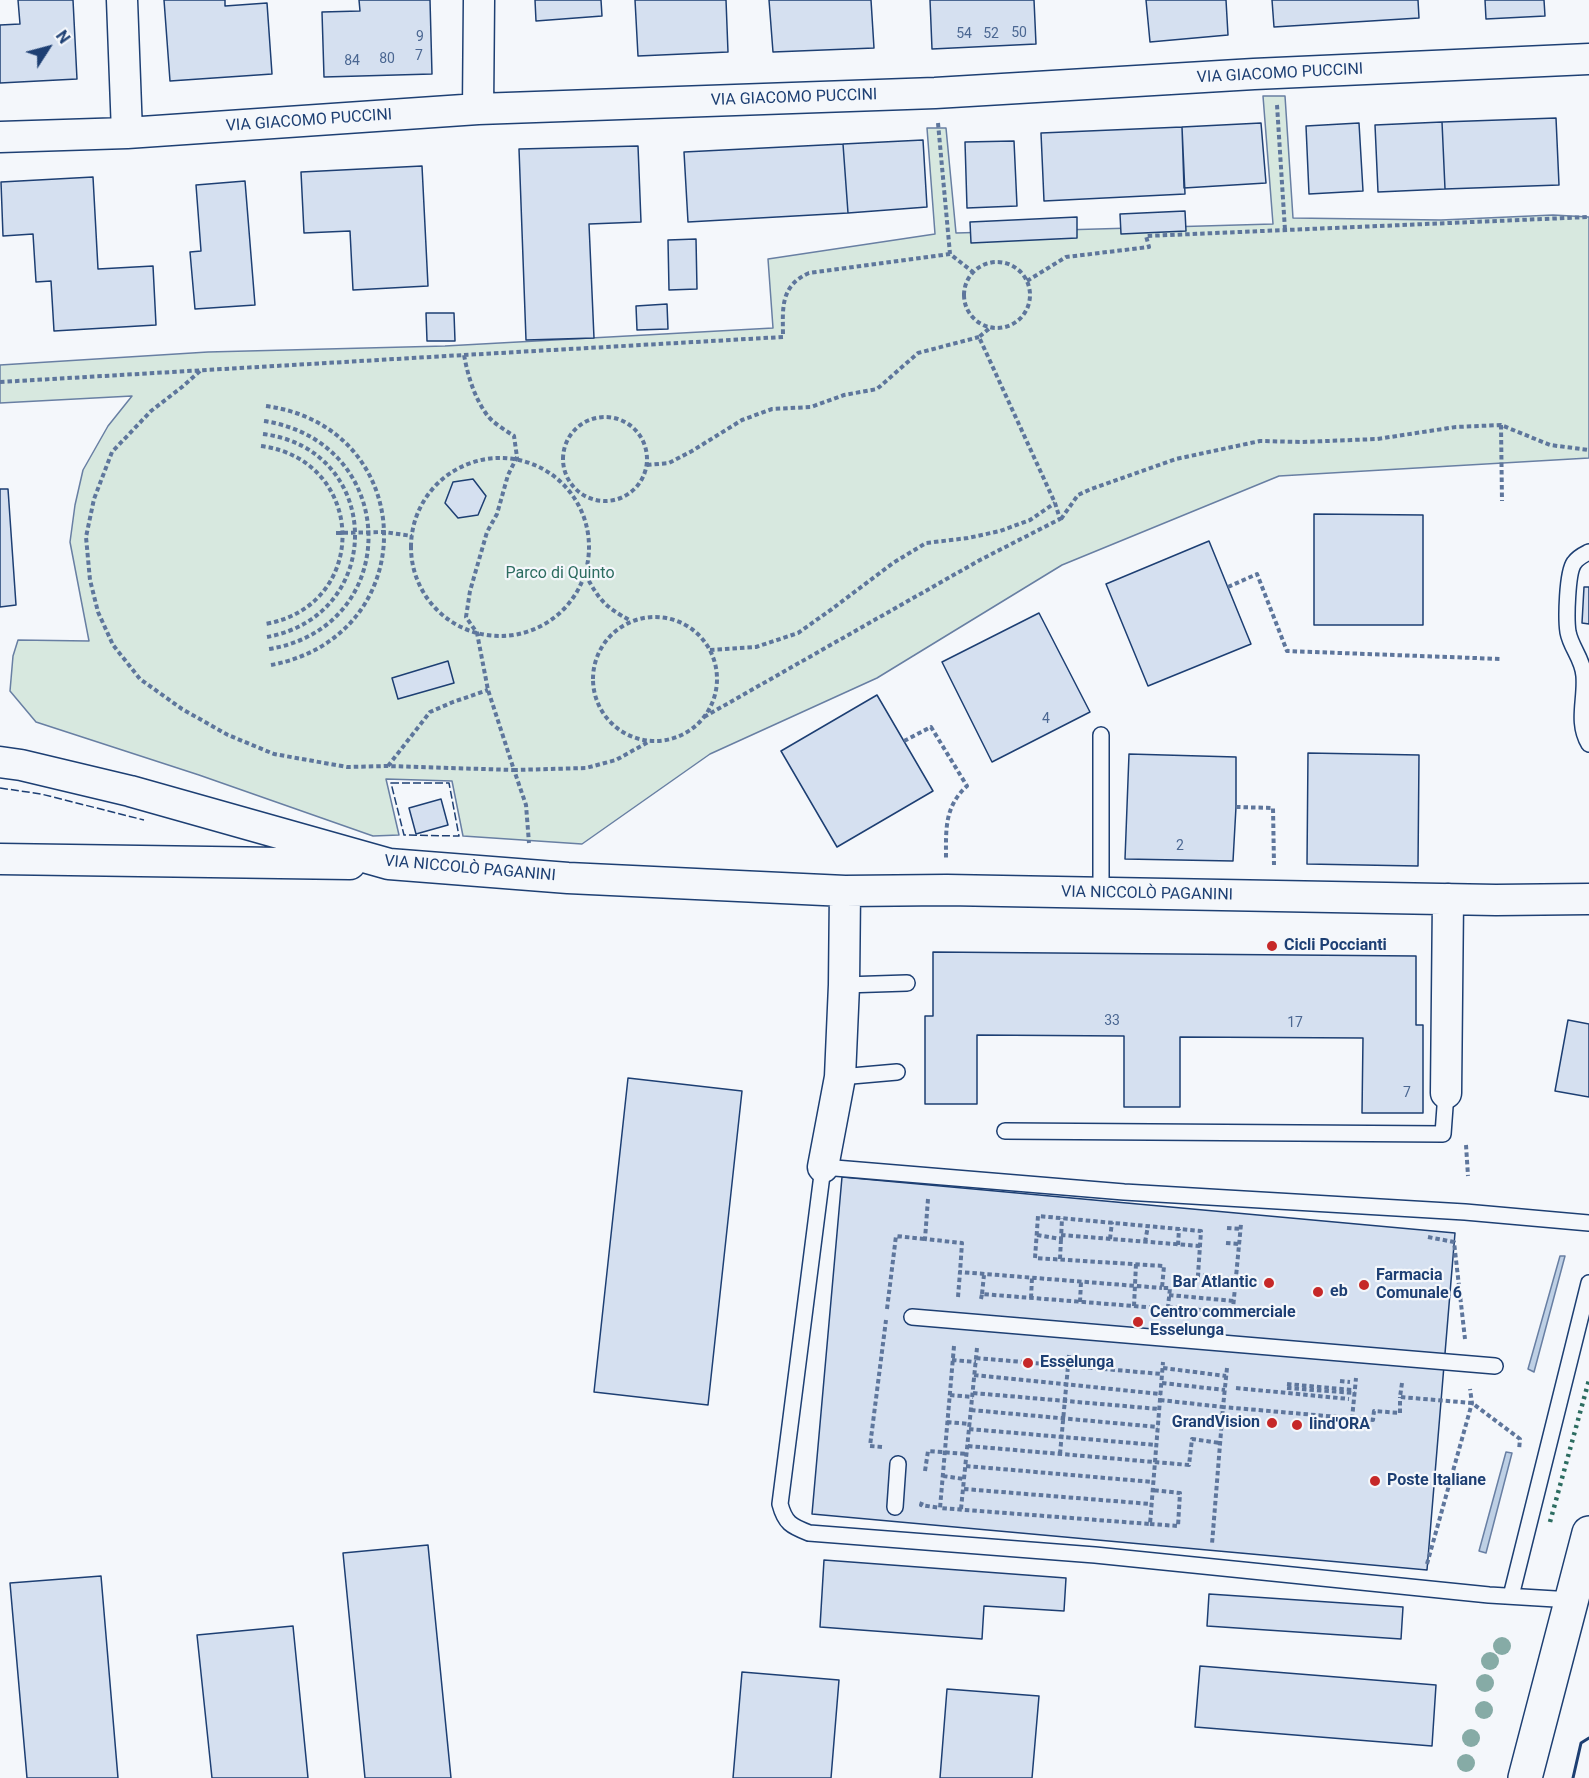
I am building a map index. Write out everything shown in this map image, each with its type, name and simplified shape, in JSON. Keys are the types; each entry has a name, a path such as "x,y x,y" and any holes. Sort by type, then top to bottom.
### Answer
{"main road":[{"path":"1525,1778 1589,1533"}],"street":[{"path":"122,0 127,133"},
{"path":"478,109 479,0"},
{"name":"VIA GIACOMO PUCCINI","path":"0,137 127,133 478,109 935,93 1589,59"},
{"name":"VIA NICCOLÒ PAGANINI","path":"0,762 130,791 389,864 568,878 845,891 947,890 1496,900 1589,899"},
{"path":"0,859 389,864"},
{"path":"823,1167 840,1077 845,891"},
{"path":"1446,1093 1448,899"}],"lane":[{"path":"1589,552 1580,555 1570,573 1568,633 1584,674 1581,718 1584,736 1589,744"},
{"path":"1101,735 1101,892"},
{"path":"844,985 907,983"},
{"path":"840,1077 897,1072"},
{"path":"1005,1131 1443,1134 1446,1093"},
{"path":"1572,1600 1489,1595 1096,1547 808,1533 793,1527 784,1517 780,1504 823,1167 1124,1198 1465,1212 1587,1226"},
{"path":"1511,1596 1589,1283"},
{"path":"912,1317 1495,1366"},
{"path":"895,1507 898,1464"}],"path":[{"path":"1275,74 1285,230"},
{"path":"935,93 950,254"},
{"path":"1026,281 1066,257 1149,247 1146,236 1589,217"},
{"path":"0,382 783,337 783,302 788,290 800,277 809,273 950,254 973,272"},
{"path":"1002,262 1017,268 1026,281 1030,296 1026,311 1014,323 992,327 982,324 968,310 965,290 968,280 973,272 986,264 1002,262"},
{"path":"648,465 669,463 692,452 742,420 772,409 811,407 844,395 877,389 918,353 979,337 992,327"},
{"path":"979,337 1055,503 1060,519"},
{"path":"464,355 467,374 476,395 488,416 514,436 517,458 508,475 497,514 487,532 470,591 466,617 477,633 488,690 526,805 530,846"},
{"path":"201,370 151,411 112,452 94,499 86,537 90,580 98,612 113,645 140,679 182,709 228,735 274,754 347,767 387,766 514,771 586,768 616,760 650,741"},
{"path":"266,406 289,410 311,418 349,447 363,465 374,486 381,508 384,532 378,576 358,615 326,644 300,657 272,664"},
{"path":"601,416 613,417 626,421 636,429 647,452 648,465 645,476 631,492 611,501 600,501 579,493 570,482 562,461 564,448 569,436 583,423 588,419 601,416"},
{"path":"264,421 304,432 322,443 338,457 360,492 369,532 364,571 345,605 328,624 306,638 269,649"},
{"path":"1501,425 1502,501"},
{"path":"704,717 980,560 1060,519 1078,495 1176,459 1260,441 1377,439 1456,427 1501,425 1550,445 1589,450"},
{"path":"263,434 282,437 301,444 332,469 351,503 356,532 351,567 342,588 328,606 300,627 267,637"},
{"path":"261,446 292,454 313,468 324,480 336,501 343,533 342,553 335,572 319,597 294,615 265,624"},
{"path":"498,456 517,458 546,472 564,488 574,500 583,518 588,536 588,555 585,574 578,590 557,616 527,633 494,638 461,626 433,603 423,588 414,563 412,536 424,501 448,474 481,459 498,456"},
{"path":"564,488 570,482"},
{"path":"710,650 756,647 798,633 893,563 926,543 1000,531 1030,520 1055,503"},
{"path":"336,533 384,532 412,536"},
{"path":"585,574 596,594 608,608 631,621"},
{"path":"1228,586 1257,574 1287,651 1501,660"},
{"path":"646,617 676,620 690,627 710,650 717,669 714,700 704,717 680,736 650,741 633,737 619,729 607,718 598,704 593,672 598,656 611,636 631,621 646,617"},
{"path":"387,766 430,712 488,690"},
{"path":"904,741 931,727 967,786 952,803 948,820 947,890"},
{"path":"1236,807 1273,808 1275,896"},
{"path":"925,1239 929,1192"},
{"path":"1039,1209 1035,1258 1164,1266 1162,1288"},
{"path":"1038,1216 1201,1231 1198,1275 1236,1279"},
{"path":"1060,1260 1062,1218"},
{"path":"1232,1322 1242,1220"},
{"path":"1110,1239 1112,1222"},
{"path":"1145,1242 1148,1226"},
{"path":"1178,1245 1179,1229"},
{"path":"1227,1229 1241,1230"},
{"path":"1037,1235 1200,1246"},
{"path":"890,1448 870,1446 896,1236 962,1243 957,1303"},
{"path":"1454,1242 1466,1346"},
{"path":"1226,1243 1239,1244"},
{"path":"960,1272 1170,1288 1167,1319"},
{"path":"982,1294 984,1275"},
{"path":"1031,1298 1032,1278"},
{"path":"1080,1302 1082,1282"},
{"path":"1169,1295 1234,1301"},
{"path":"1134,1306 1233,1313"},
{"path":"940,1508 954,1343"},
{"path":"1060,1454 1070,1348"},
{"path":"1150,1524 1164,1357"},
{"path":"952,1360 1226,1376"},
{"path":"1212,1545 1227,1367"},
{"path":"974,1375 1161,1394"},
{"path":"1352,1419 1356,1376"},
{"path":"1427,1565 1472,1403 1469,1380"},
{"path":"1160,1400 1373,1420 1374,1411 1400,1413 1402,1382 1394,1381"},
{"path":"1161,1383 1225,1390"},
{"path":"1287,1386 1353,1391"},
{"path":"1236,1388 1349,1399"},
{"path":"950,1395 1159,1409"},
{"path":"1400,1397 1472,1403 1520,1439 1519,1450"},
{"path":"971,1410 1158,1427"},
{"path":"947,1422 969,1427 1156,1445"},
{"path":"968,1446 1189,1465 1192,1439 1220,1443"},
{"path":"919,1450 967,1454"},
{"path":"925,1473 928,1451"},
{"path":"966,1466 1153,1482"},
{"path":"943,1476 964,1479"},
{"path":"961,1509 963,1489 1151,1504"},
{"path":"922,1494 921,1505 940,1508 1179,1526 1180,1493 1152,1490"},
{"path":"930,1513 931,1506"}],"green space":[{"name":"Parco di Quinto","path":"1263,96 1285,96 1293,218 1441,220 1553,215 1589,217 1589,458 1279,476 1062,565 877,678 710,754 582,844 463,836 452,781 386,779 399,835 373,836 199,775 36,722 10,691 13,656 18,640 89,641 70,542 75,505 83,470 108,426 132,396 0,403 0,365 208,352 445,346 773,328 768,259 935,234 927,128 946,128 956,233 1273,224"}],"water":[{"path":"1560,1256 1565,1256 1534,1372 1528,1369"},
{"path":"1506,1452 1512,1453 1486,1553 1479,1551"}],"building":[{"path":"18,0 73,0 77,79 0,83 0,25 20,24"},
{"path":"164,0 225,0 225,6 267,3 272,74 170,81"},
{"path":"359,0 430,0 432,74 324,77 322,12 360,11"},
{"path":"535,0 601,0 602,16 536,21"},
{"path":"635,0 726,0 728,52 638,56"},
{"path":"769,0 871,0 874,48 773,52"},
{"path":"930,0 1034,0 1036,44 932,49"},
{"path":"1146,0 1226,0 1228,35 1150,42"},
{"path":"1272,0 1418,0 1419,18 1274,27"},
{"path":"1485,0 1544,0 1545,16 1486,19"},
{"path":"1556,118 1559,185 1445,189 1442,122"},
{"path":"1442,122 1445,189 1378,192 1375,125"},
{"path":"1261,123 1266,183 1184,188 1182,127"},
{"path":"1359,123 1363,191 1309,194 1306,126"},
{"path":"1182,127 1185,194 1044,201 1041,133"},
{"path":"923,140 927,207 848,213 843,144"},
{"path":"1014,141 1017,206 967,208 965,142"},
{"path":"843,144 848,213 688,222 684,152"},
{"path":"638,146 641,222 589,224 594,338 526,340 519,149"},
{"path":"422,166 428,286 353,290 350,231 304,233 301,172"},
{"path":"93,177 98,269 153,266 156,325 54,331 51,281 36,282 33,234 3,236 1,182"},
{"path":"245,181 255,305 195,309 190,252 201,251 196,185"},
{"path":"1185,211 1186,231 1121,234 1120,214"},
{"path":"1077,217 1077,238 971,243 970,222"},
{"path":"696,239 697,289 669,290 668,240"},
{"path":"667,304 668,329 637,330 636,306"},
{"path":"426,313 454,313 455,341 427,341"},
{"path":"473,479 486,496 478,515 458,518 445,503 453,482"},
{"path":"0,489 8,489 16,605 0,607"},
{"path":"1314,514 1423,515 1423,625 1314,625"},
{"path":"1209,541 1251,644 1148,686 1106,584"},
{"path":"1584,587 1589,587 1589,624 1582,623"},
{"path":"1039,613 1090,712 992,762 942,662"},
{"path":"448,661 454,683 398,699 392,678"},
{"path":"877,695 933,791 837,847 781,751"},
{"path":"1308,753 1419,755 1418,866 1307,864"},
{"path":"1129,754 1236,757 1233,861 1125,859"},
{"path":"441,799 448,825 416,834 409,808"},
{"path":"933,952 1416,956 1416,1025 1423,1025 1423,1113 1362,1113 1363,1038 1180,1037 1180,1107 1124,1107 1124,1036 977,1035 977,1104 925,1104 925,1016 933,1016"},
{"path":"1568,1020 1589,1024 1589,1097 1555,1091"},
{"path":"628,1078 742,1091 708,1405 594,1392"},
{"name":"Centro commerciale Esselunga","path":"842,1177 1455,1233 1427,1570 812,1514"},
{"path":"428,1545 451,1778 365,1778 343,1553"},
{"path":"824,1560 1066,1578 1064,1611 984,1606 982,1639 820,1627"},
{"path":"101,1576 118,1778 27,1778 10,1583"},
{"path":"1209,1594 1403,1607 1401,1639 1207,1626"},
{"path":"293,1626 308,1778 212,1778 197,1635"},
{"path":"1200,1666 1436,1685 1432,1746 1195,1727"},
{"path":"742,1672 839,1680 831,1778 733,1778"},
{"path":"947,1689 1039,1696 1032,1778 940,1778"}],"hedge":[{"path":"1550,1522 1589,1380"}],"fence":[{"path":"391,783 449,783 459,836 404,835 391,783"},
{"path":"0,788 41,794 144,820"}],"wall":[{"path":"1573,1778 1581,1743 1589,1738"}],"place":[{"name":"Cicli Poccianti","path":"1272,946"},
{"name":"Bar Atlantic","path":"1269,1283"},
{"name":"Farmacia Comunale 6","path":"1364,1285"},
{"name":"eb","path":"1318,1292"},
{"name":"Centro commerciale Esselunga","path":"1138,1322"},
{"name":"Esselunga","path":"1028,1363"},
{"name":"GrandVision","path":"1272,1423"},
{"name":"lind'ORA","path":"1297,1425"},
{"name":"Poste Italiane","path":"1375,1481"}]}
